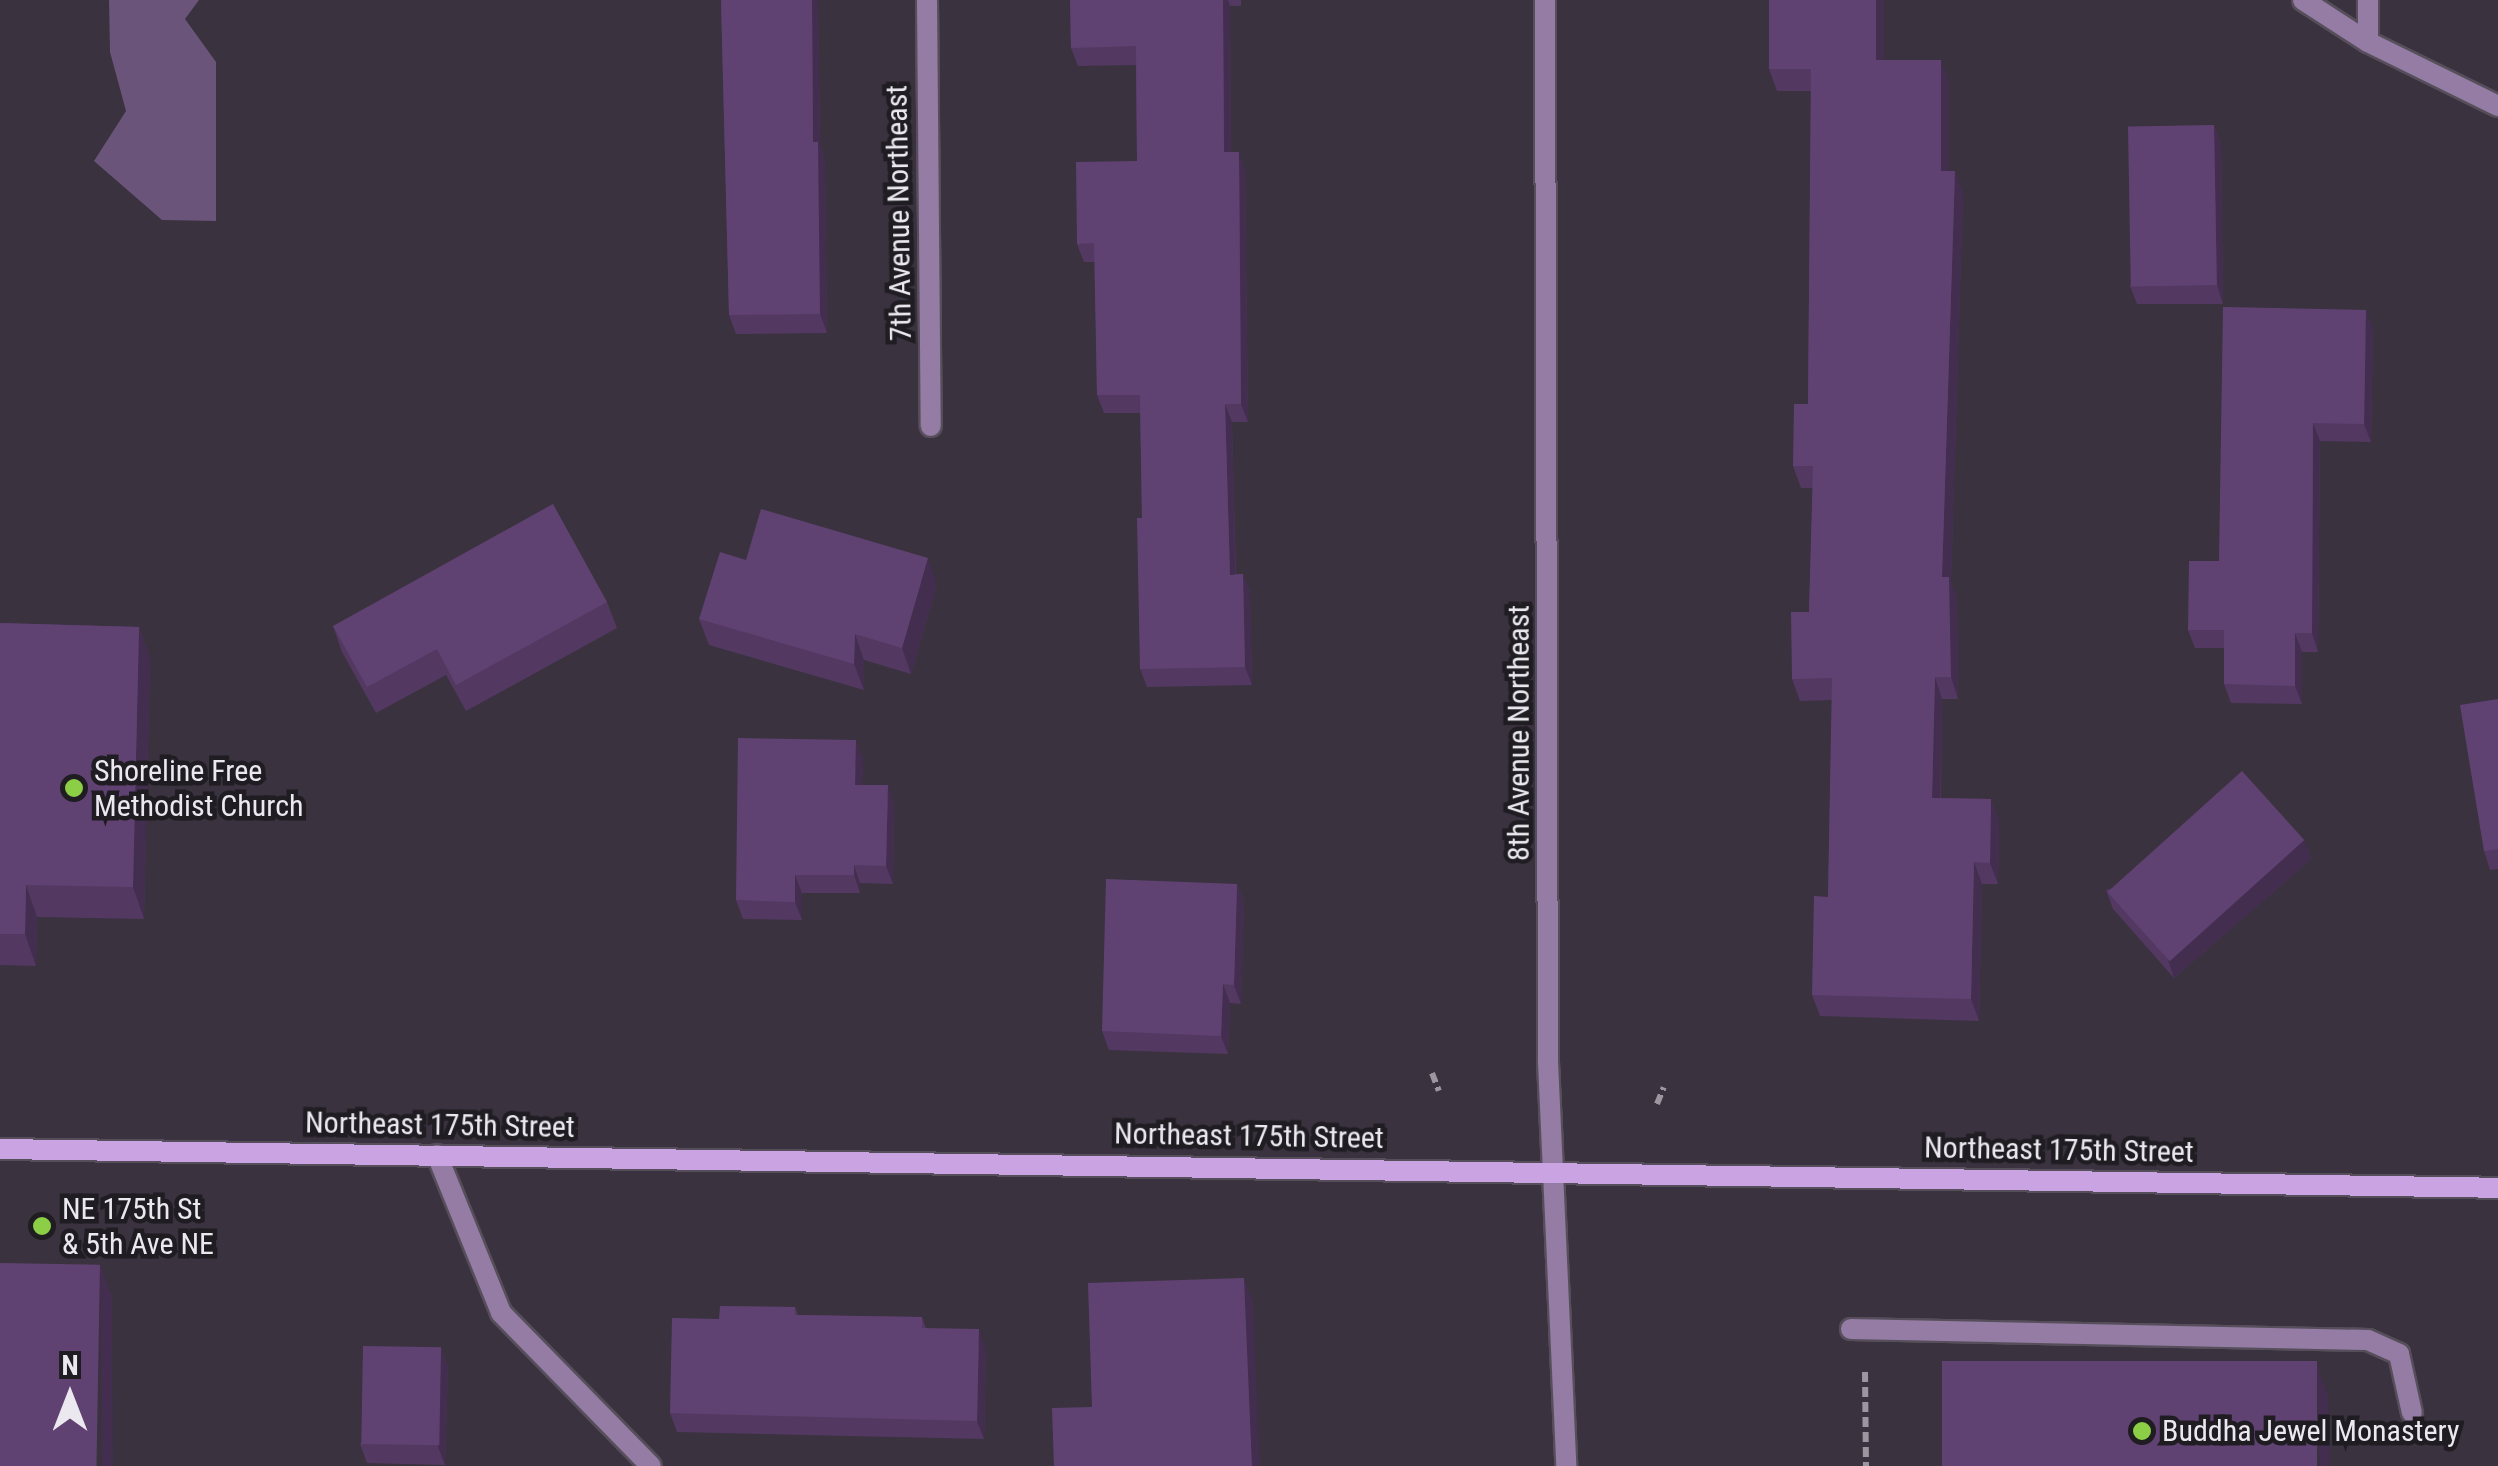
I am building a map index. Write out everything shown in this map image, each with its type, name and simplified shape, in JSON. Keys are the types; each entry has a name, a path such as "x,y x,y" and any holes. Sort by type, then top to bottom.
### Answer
{"main road":[{"name":"Northeast 175th Street","path":"0,1149 2498,1188"}],"street":[{"name":"7th Avenue Northeast","path":"927,0 931,426"},
{"name":"8th Avenue Northeast","path":"1545,0 1552,1171 1566,1466"},
{"path":"2303,0 2368,42 2498,106"},
{"path":"2368,0 2368,42"},
{"path":"437,1155 501,1313 651,1466"},
{"path":"1850,1328 2368,1340 2399,1354 2412,1412"}],"path":[{"path":"1432,1074 1439,1091"},
{"path":"1657,1104 1664,1087"}],"shaded area":[{"path":"109,0 199,0 185,19 216,62 216,221 162,220 94,161 126,111 110,52"}],"building":[{"path":"721,0 812,0 820,314 729,315"},
{"path":"1070,0 1223,0 1224,152 1239,152 1241,404 1225,404 1230,575 1243,574 1245,667 1140,669 1140,395 1097,395 1094,243 1077,244 1076,162 1137,161 1136,46 1071,48"},
{"path":"1769,0 1876,0 1876,60 1941,60 1941,171 1955,171 1942,577 1949,577 1951,677 1935,677 1932,798 1991,799 1990,863 1974,862 1971,999 1812,995 1814,896 1828,897 1832,678 1792,679 1791,612 1809,612 1813,466 1793,466 1794,404 1808,404 1811,69 1769,69"},
{"path":"2214,125 2217,285 2131,286 2128,127"},
{"path":"2223,307 2366,310 2364,424 2313,423 2312,633 2295,633 2295,686 2224,684 2224,630 2188,630 2189,561 2219,561"},
{"path":"553,504 607,602 456,685 437,649 367,687 333,626"},
{"path":"761,509 928,558 902,648 855,634 854,664 699,619 720,552 746,560"},
{"name":"Shoreline Free Methodist Church","path":"0,623 139,627 133,887 26,885 25,934 0,934"},
{"path":"2498,699 2498,849 2484,851 2460,705"},
{"path":"738,738 856,740 855,785 888,785 886,866 854,865 854,875 795,875 795,902 736,900"},
{"path":"2242,771 2304,840 2170,961 2107,892"},
{"path":"1106,879 1237,884 1234,985 1223,984 1221,1036 1102,1031"},
{"path":"0,1263 100,1265 96,1466 0,1466"},
{"path":"1244,1278 1252,1466 1054,1466 1052,1408 1092,1407 1088,1283"},
{"path":"720,1306 795,1307 795,1315 922,1317 922,1328 979,1329 977,1421 670,1413 672,1318 719,1319"},
{"path":"363,1346 441,1347 439,1445 361,1444"},
{"name":"Buddha Jewel Monastery","path":"1942,1361 2317,1361 2317,1466 1942,1466"}],"place":[{"name":"Shoreline Free Methodist Church","path":"74,788"},
{"name":"NE 175th St & 5th Ave NE","path":"42,1226"},
{"name":"Buddha Jewel Monastery","path":"2142,1431"}]}
